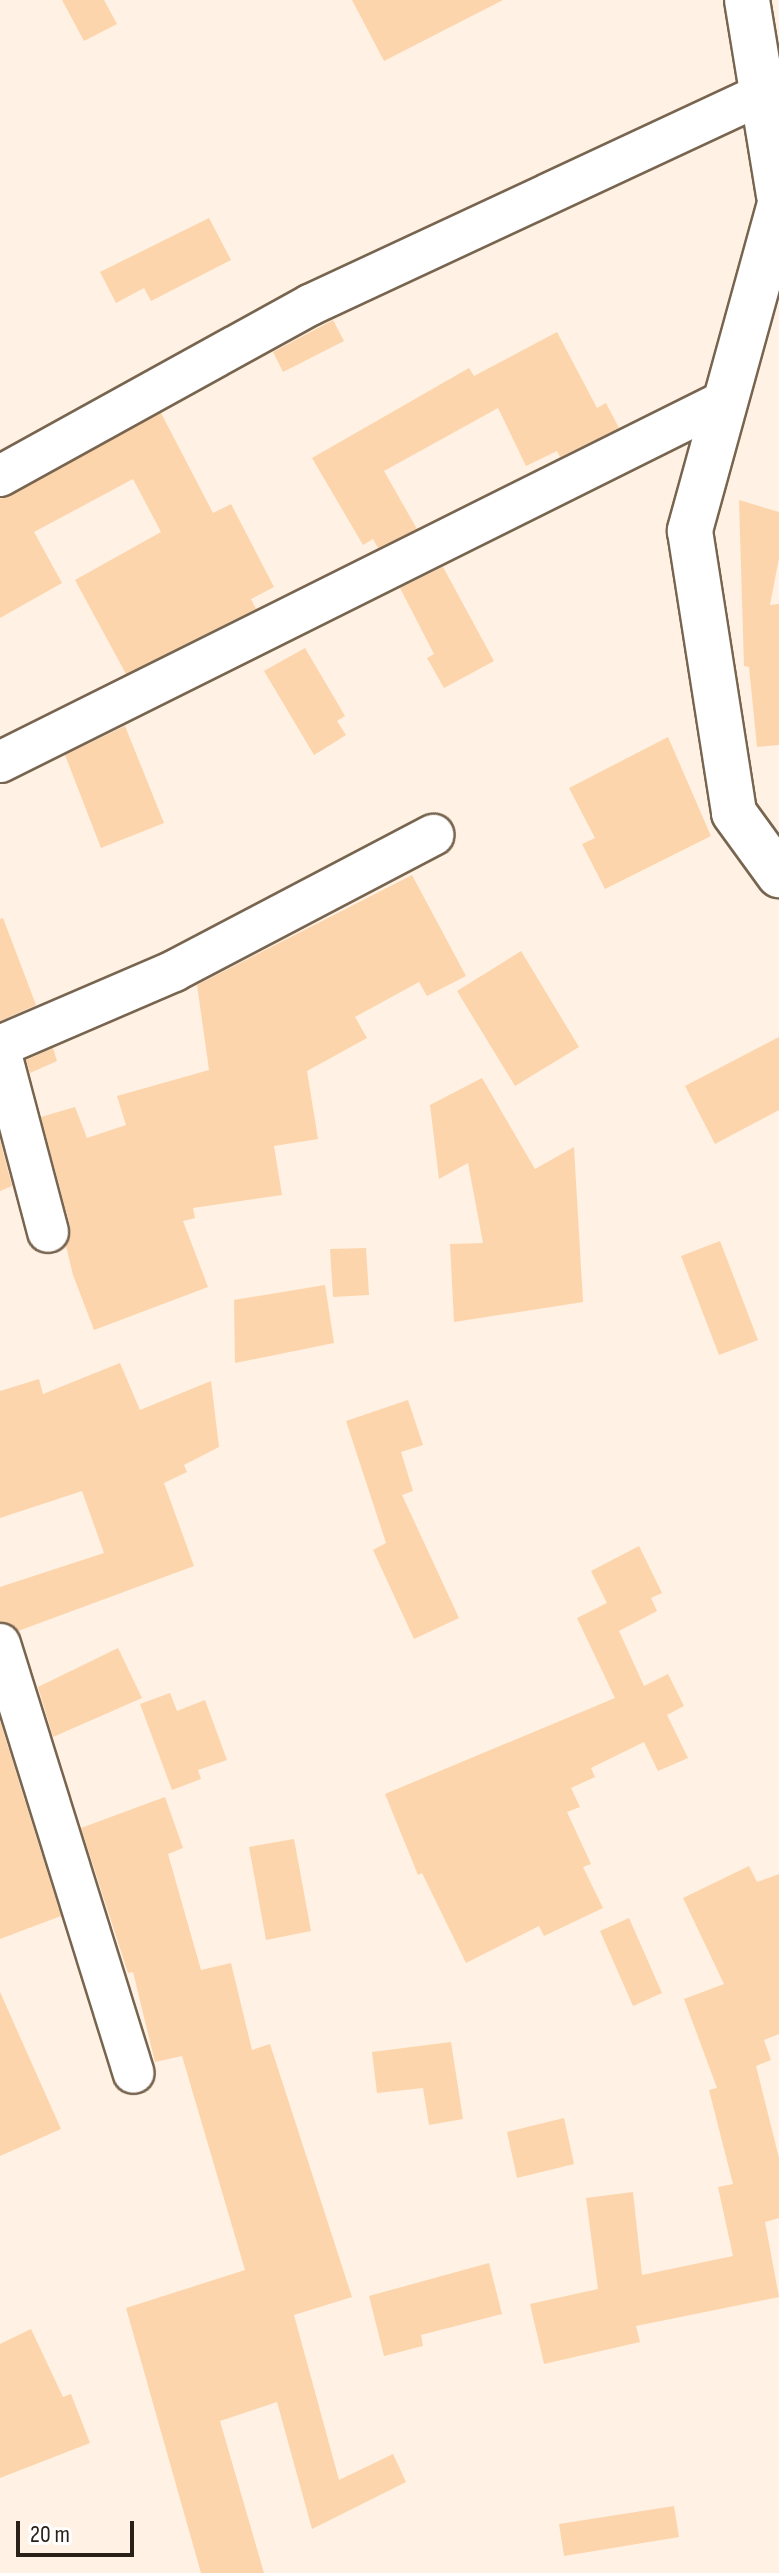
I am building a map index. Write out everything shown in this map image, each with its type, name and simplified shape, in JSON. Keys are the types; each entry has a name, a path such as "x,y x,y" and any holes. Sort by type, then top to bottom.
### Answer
{"street":[{"path":"747,0 771,99 779,195"},
{"path":"0,476 310,305 771,99"},
{"path":"779,207 690,531 734,813 779,875"},
{"path":"0,762 726,400"},
{"path":"48,1232 0,1048 174,971 433,835"},
{"path":"0,1644 134,2073"}],"building":[{"path":"62,0 104,0 117,24 84,41"},
{"path":"352,0 503,0 384,61"},
{"path":"209,218 231,260 151,301 144,288 116,303 100,272"},
{"path":"333,320 344,341 283,372 273,352"},
{"path":"557,332 597,408 606,403 619,428 560,457 557,451 526,466 498,408 384,471 417,529 378,548 373,539 363,545 312,458 469,368 474,376"},
{"path":"161,413 213,513 231,504 274,587 251,599 256,609 126,674 75,580 161,532 133,479 34,532 62,583 0,618 0,499"},
{"path":"739,500 779,512 779,558 770,605 779,604 779,745 757,747 749,667 744,666"},
{"path":"443,567 494,661 444,688 427,658 434,654 400,588"},
{"path":"305,648 345,716 337,721 346,735 314,755 264,671"},
{"path":"125,726 164,823 101,848 65,755"},
{"path":"668,737 711,836 605,889 582,844 595,838 569,788"},
{"path":"412,875 466,976 427,996 419,982 355,1017 367,1038 307,1071 318,1139 274,1146 282,1195 193,1208 195,1218 183,1221 208,1287 94,1330 73,1275 66,1246 70,1226 41,1117 75,1107 87,1138 126,1125 117,1096 209,1070 197,985"},
{"path":"3,918 36,1005 0,1021 0,919"},
{"path":"521,951 579,1047 515,1086 457,991"},
{"path":"779,1037 779,1110 715,1144 685,1086"},
{"path":"53,1048 57,1061 30,1073 26,1060"},
{"path":"482,1078 535,1169 574,1147 583,1302 454,1322 450,1244 483,1243 468,1163 439,1179 430,1105"},
{"path":"0,1140 12,1186 0,1191"},
{"path":"720,1241 758,1340 719,1355 681,1256"},
{"path":"366,1248 369,1295 333,1297 330,1249"},
{"path":"325,1285 334,1343 235,1363 234,1300"},
{"path":"120,1363 140,1410 211,1381 219,1447 184,1465 187,1472 164,1483 194,1566 18,1631 0,1622 0,1587 104,1553 82,1491 0,1518 0,1391 39,1379 43,1394"},
{"path":"408,1400 423,1445 401,1452 413,1491 402,1495 459,1618 414,1639 373,1550 386,1543 346,1421"},
{"path":"639,1546 662,1593 651,1598 657,1611 619,1631 644,1686 668,1674 684,1706 667,1715 688,1758 658,1771 644,1742 591,1768 595,1777 571,1788 580,1807 567,1812 591,1864 583,1867 603,1908 544,1936 539,1926 466,1963 422,1873 418,1875 385,1794 615,1698 577,1618 607,1603 591,1571"},
{"path":"118,1648 142,1698 53,1737 38,1687"},
{"path":"170,1693 177,1711 205,1700 227,1760 198,1770 201,1779 172,1790 140,1704"},
{"path":"0,1721 61,1916 0,1939"},
{"path":"165,1797 183,1848 168,1854 201,1970 231,1963 252,2050 270,2044 352,2297 294,2315 339,2480 393,2454 406,2482 312,2529 277,2402 220,2421 264,2573 201,2573 126,2308 245,2270 182,2056 155,2062 133,1972 128,1973 81,1828"},
{"path":"294,1839 311,1931 266,1940 249,1847"},
{"path":"749,1866 757,1882 779,1874 779,2034 764,2040 771,2060 756,2066 779,2158 779,2218 765,2222 779,2297 636,2326 640,2342 544,2364 530,2304 598,2289 586,2198 633,2192 642,2275 733,2256 718,2187 733,2184 709,2090 717,2088 684,1999 724,1984 683,1898"},
{"path":"629,1918 662,1993 633,2006 600,1931"},
{"path":"0,1992 61,2129 0,2156"},
{"path":"451,2042 463,2119 429,2125 423,2088 377,2093 372,2052"},
{"path":"564,2118 574,2164 517,2178 507,2132"},
{"path":"489,2263 502,2314 421,2335 423,2346 384,2356 369,2296"},
{"path":"31,2329 63,2397 71,2394 90,2443 0,2478 0,2344"},
{"path":"674,2506 679,2537 564,2556 559,2524"}]}
